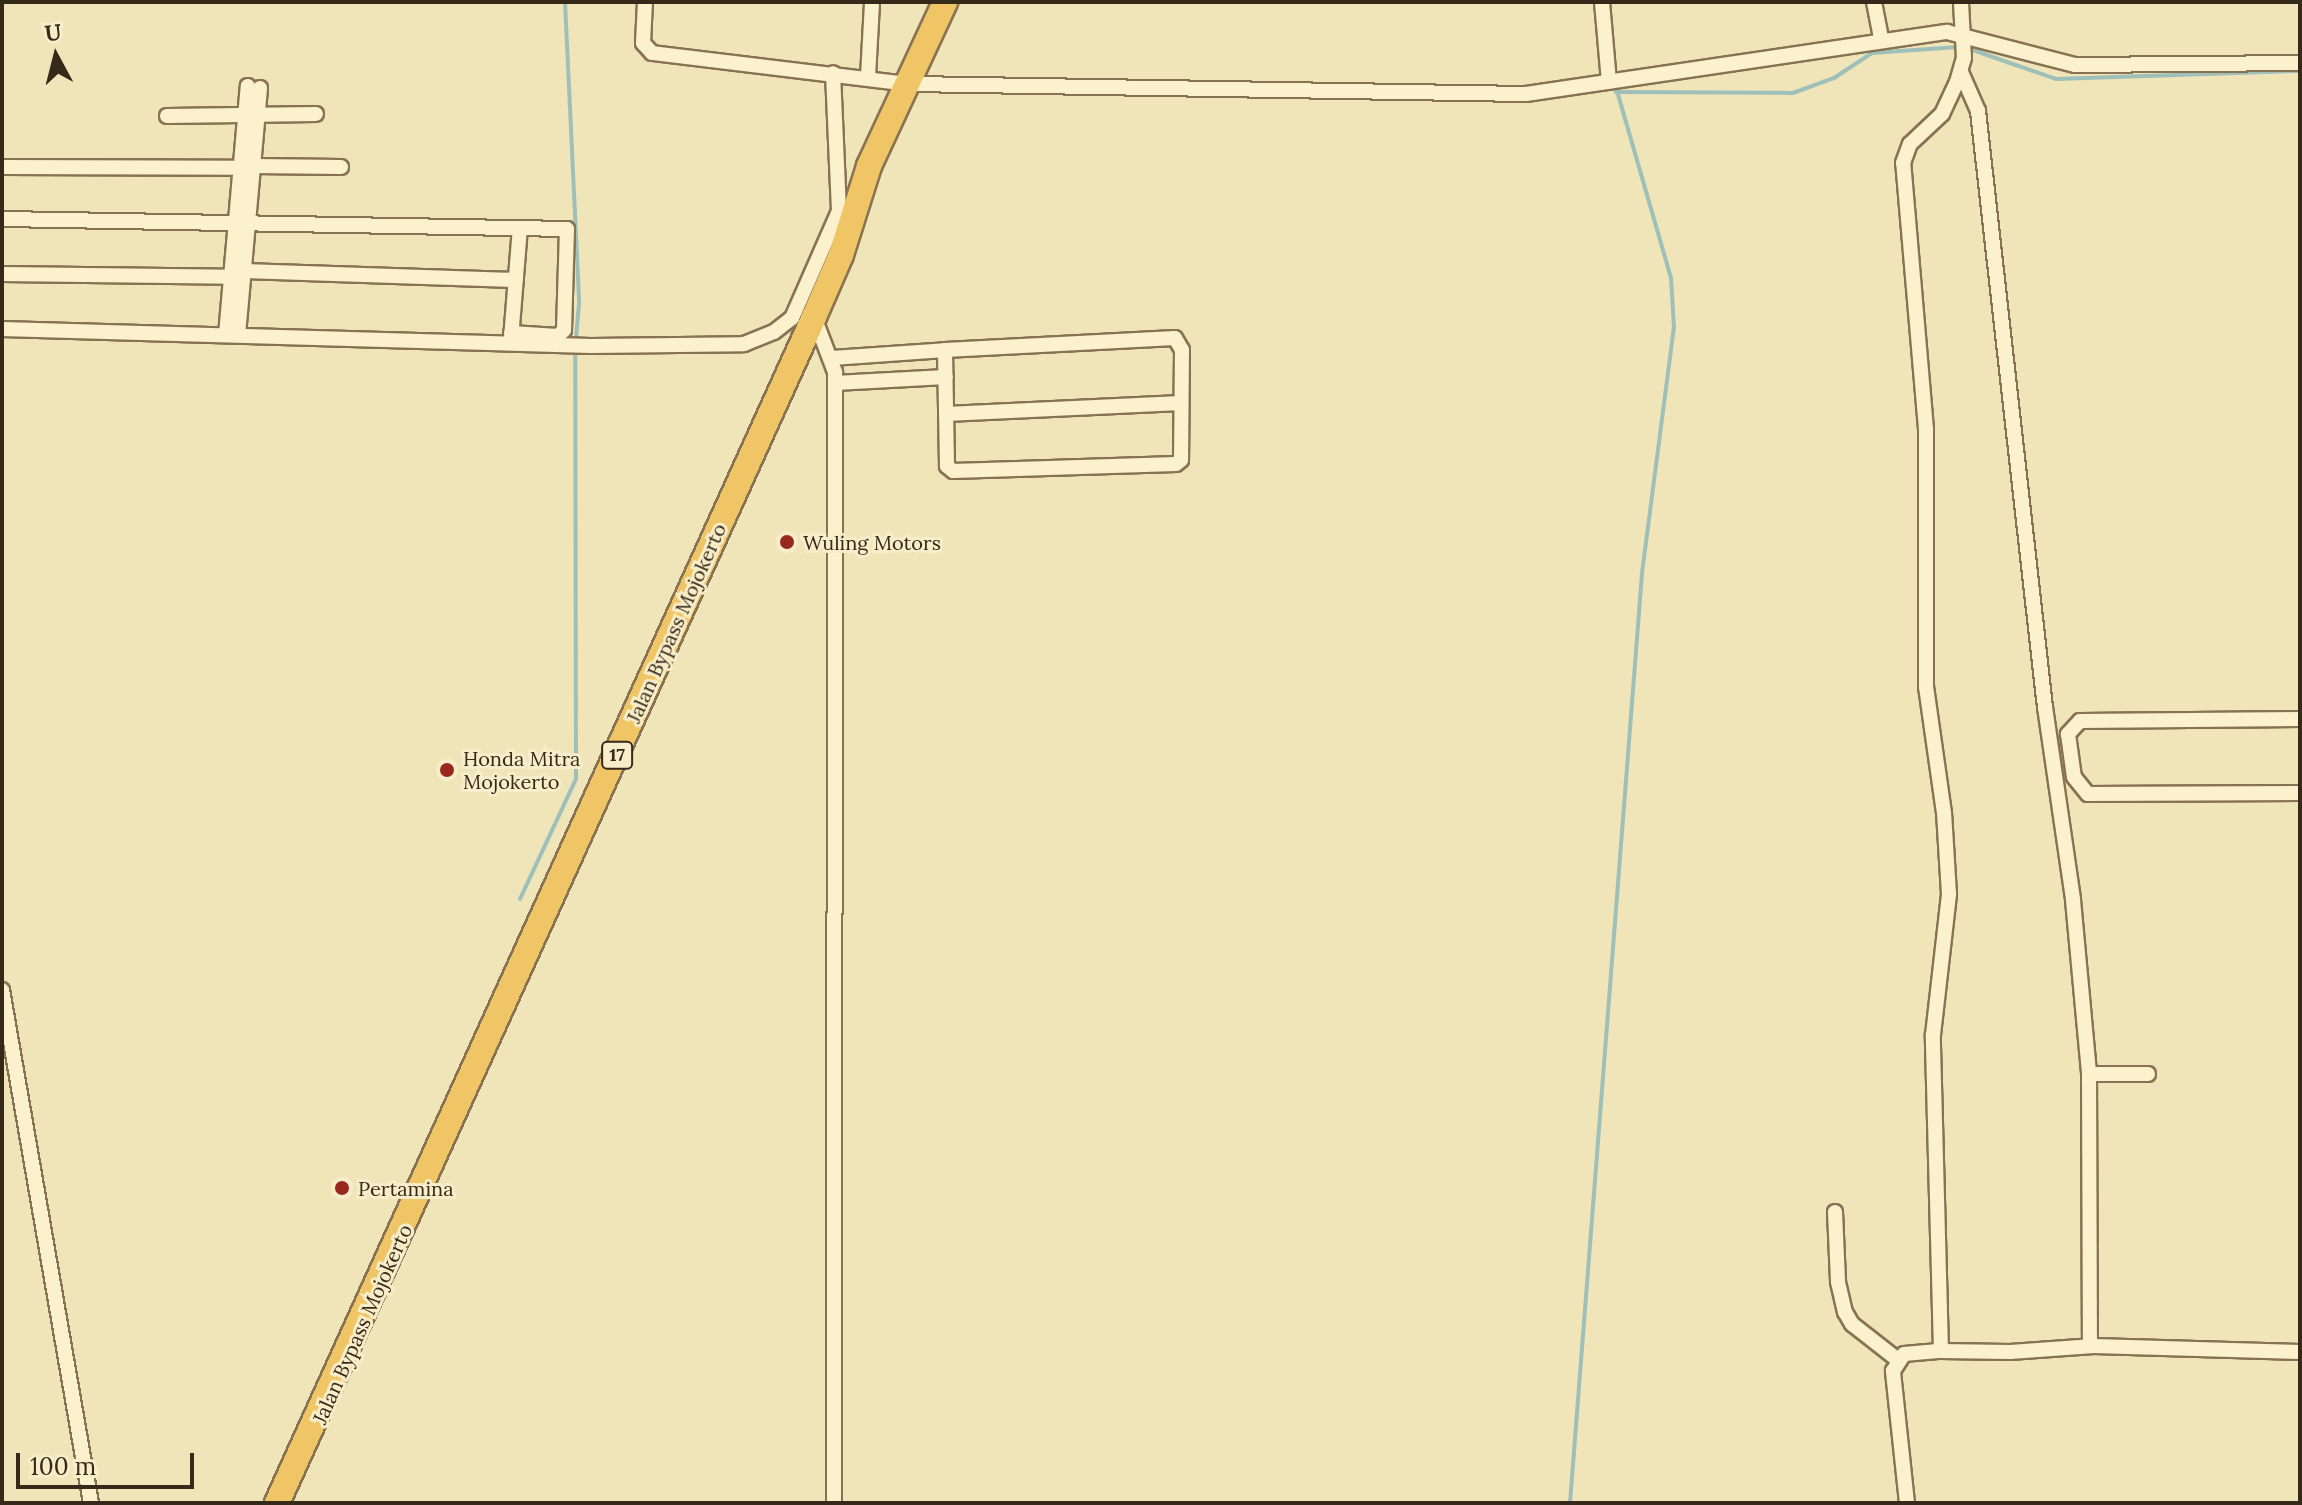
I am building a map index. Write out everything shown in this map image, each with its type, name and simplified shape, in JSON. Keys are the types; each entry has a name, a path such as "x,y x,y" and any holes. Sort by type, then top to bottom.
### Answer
{"highway":[{"name":"Jalan Bypass Mojokerto","path":"277,1503 814,317 841,255 869,166 910,84 945,2"}],"street":[{"path":"645,2 643,43 652,53 910,84 1459,96 1549,92 1881,39 1964,36 2030,57 2075,65 2300,63"},
{"path":"868,77 872,2"},
{"path":"1602,2 1610,82"},
{"path":"1874,2 1881,39"},
{"path":"1941,1351 1933,1035 1948,919 1948,861 1926,687 1926,429 1903,163 1910,144 1942,114 1962,65 1964,36 1961,2"},
{"path":"1962,65 1978,111 2093,1073 2096,1346"},
{"path":"833,73 839,211"},
{"path":"232,335 254,87"},
{"path":"167,116 316,114"},
{"path":"511,337 591,346 736,345 774,332 792,318 839,211 869,166"},
{"path":"2,167 341,167"},
{"path":"2,219 567,229 564,327 558,336 232,335 2,329"},
{"path":"511,337 520,228"},
{"path":"2,274 238,274 516,280"},
{"path":"814,317 832,358 835,383 834,1503"},
{"path":"832,358 945,350 1175,338 1182,350 1181,460 1176,464 953,471 947,466 945,350"},
{"path":"835,383 946,377"},
{"path":"946,414 1181,403"},
{"path":"2300,719 2080,721 2068,734 2074,777 2088,794 2300,793"},
{"path":"2,990 20,1108 91,1503"},
{"path":"2093,1073 2148,1074"},
{"path":"2,1109 20,1108"},
{"path":"1835,1212 1838,1282 1845,1312 1852,1324 1898,1360"},
{"path":"1907,1503 1893,1382 1898,1360 1904,1354 2010,1352 2096,1346 2300,1352"}],"waterway":[{"path":"565,2 579,304 576,341"},
{"path":"1616,92 1793,93 1834,78 1872,53 1958,47"},
{"path":"1967,48 2056,79 2300,71"},
{"path":"1570,1503 1642,573 1674,328 1671,278 1615,84"},
{"path":"520,899 576,779 575,350"}],"place":[{"name":"Wuling Motors","path":"787,542"},
{"name":"Honda Mitra Mojokerto","path":"447,770"},
{"name":"Pertamina","path":"342,1188"}]}
